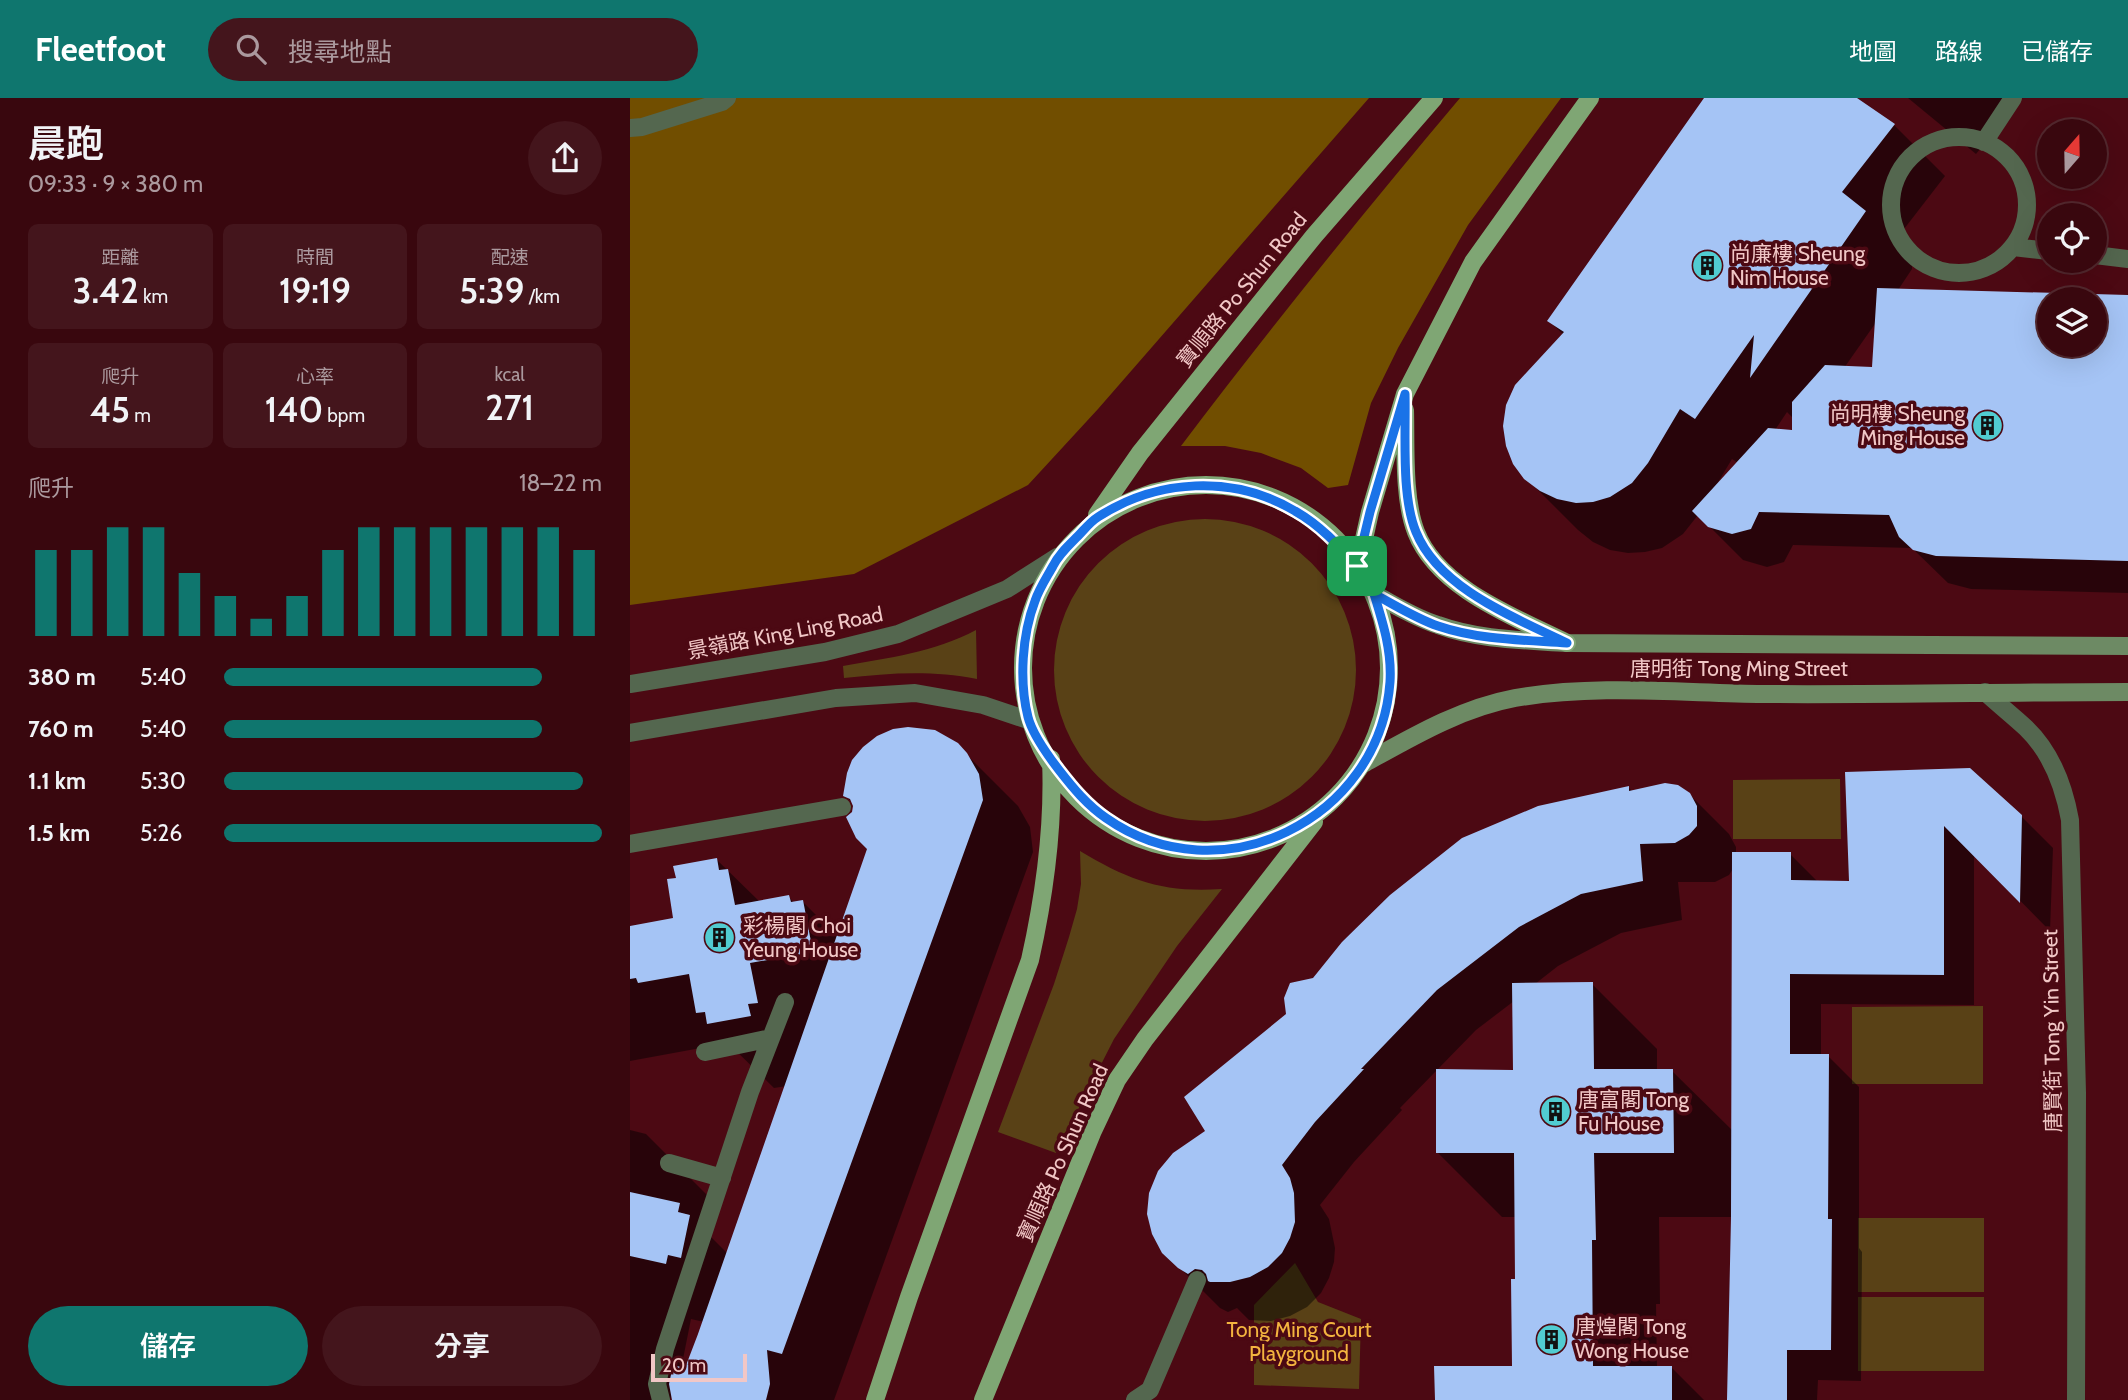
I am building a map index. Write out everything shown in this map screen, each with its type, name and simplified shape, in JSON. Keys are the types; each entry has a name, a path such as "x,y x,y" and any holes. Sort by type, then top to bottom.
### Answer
{"main road":[{"name":"寶順路 Po Shun Road","path":"1096,518 1140,453 1314,236 1434,98"},
{"path":"1357,566 1375,492 1405,394 1473,262 1590,98"},
{"path":"1405,394 1407,485 1411,515 1416,533 1429,554 1461,587 1567,643"},
{"path":"1202,484 1232,488 1265,497 1293,509 1319,526 1357,566 1374,594 1388,639 1390,682 1382,724 1365,763 1346,788 1323,811 1295,829 1265,842 1200,850 1167,846 1136,835 1106,819 1080,798 1051,759 1028,720 1023,668 1026,634 1035,601 1057,557 1096,518 1135,498 1170,488 1202,484"},
{"name":"唐明街 Tong Ming Street","path":"1374,594 1420,619 1452,630 1491,638 1567,643 2128,646"},
{"name":"唐明街 Tong Ming Street","path":"1365,763 1418,733 1483,707 1513,699 1558,693 2128,692"},
{"path":"875,1400 909,1297 1030,960 1042,908 1048,855 1052,803 1051,759"},
{"name":"寶順路 Po Shun Road","path":"983,1400 1092,1133 1117,1080 1145,1039 1323,811"}],"street":[{"path":"630,128 642,127 722,102 727,98"},
{"path":"1984,142 2013,98"},
{"path":"1966,138 1984,142 2002,153 2016,169 2024,188 2027,209 2023,229 2013,247 1997,262 1978,271 1958,273 1937,270 1918,260 1903,245 1894,228 1891,208 1893,188 1900,171 1913,155 1929,144 1947,139 1966,138"},
{"path":"2013,247 2037,250"},
{"path":"2107,257 2128,259"},
{"name":"景嶺路 King Ling Road","path":"630,684 825,652 898,634 1007,589 1057,557"},
{"name":"唐賢街 Tong Yin Street","path":"1985,692 2028,730 2045,752 2059,778 2070,820 2077,1093 2076,1400"},
{"path":"630,733 836,698 915,693 983,705 1028,720"},
{"path":"630,844 842,807"},
{"path":"661,1400 657,1384 665,1349 750,1092 785,1002"},
{"path":"705,1052 771,1038"},
{"path":"669,1163 722,1178"},
{"path":"1135,1400 1150,1390 1197,1280"}],"green space":[{"path":"1190,519 1220,519 1249,525 1276,536 1301,553 1322,574 1339,599 1350,626 1356,685 1345,728 1331,754 1312,777 1289,796 1263,810 1220,821 1190,821 1161,815 1134,804 1109,787 1088,766 1071,741 1060,714 1054,685 1054,655 1060,626 1071,599 1088,574 1109,553 1134,536 1161,525"},
{"path":"976,630 977,679 910,673 844,678 843,666 928,649"},
{"path":"1840,779 1841,839 1733,839 1733,780"},
{"path":"1080,851 1115,870 1148,883 1182,889 1222,889 1177,946 1114,1039 1056,1153 998,1132 1069,937 1081,884"},
{"path":"1983,1006 1983,1084 1852,1084 1852,1007"},
{"path":"1858,1218 1984,1218 1984,1292 1858,1292"},
{"name":"Tong Ming Court Playground","path":"1295,1263 1318,1302 1361,1319 1359,1389 1254,1385 1254,1305"},
{"path":"1858,1297 1984,1297 1984,1371 1858,1371"}],"shaded area":[{"path":"630,98 1369,98 1098,409 1028,485 854,574 630,605"},
{"path":"1460,98 1561,98 1468,225 1398,348 1371,403 1348,485 1328,488 1301,468 1261,453 1225,446 1181,446 1318,270"}],"building":[{"name":"尚廉樓 Sheung Nim House","path":"1704,98 1857,98 1895,124 1842,192 1866,211 1750,378 1754,335 1695,419 1680,409 1648,463 1632,483 1610,497 1593,502 1576,503 1557,499 1524,479 1513,464 1506,446 1503,426 1506,405 1515,385 1564,332 1547,321"},
{"path":"1877,288 2037,292 2037,357 2107,357 2107,294 2128,295 2128,561 1936,556 1913,550 1899,537 1889,515 1759,512 1751,529 1732,534 1708,527 1692,511 1768,428 1792,430 1792,402 1825,365 1872,367"},
{"path":"908,727 935,730 958,743 979,774 983,800 782,1354 767,1350 770,1384 766,1400 672,1400 669,1384 673,1365 685,1368 698,1334 867,849 856,838 846,817 852,812 853,806 850,799 843,796 847,773 852,760 877,736 893,729"},
{"path":"1970,768 2022,815 2020,903 1944,826 1944,975 1790,974 1790,1054 1829,1054 1828,1219 1832,1219 1831,1350 1787,1350 1787,1400 1727,1400 1731,1218 1732,852 1791,852 1791,880 1849,881 1845,772"},
{"path":"1665,783 1678,785 1690,793 1697,806 1697,826 1689,835 1675,843 1640,844 1643,881 1581,894 1519,927 1437,990 1361,1069 1364,1069 1315,1122 1282,1165 1290,1178 1294,1193 1295,1222 1282,1253 1268,1267 1250,1277 1230,1282 1210,1282 1202,1270 1195,1269 1188,1274 1162,1253 1152,1234 1147,1214 1149,1193 1158,1171 1173,1153 1205,1131 1184,1097 1286,1014 1284,998 1290,983 1313,978 1342,942 1390,895 1462,838 1538,806 1629,786 1629,791"},
{"name":"彩楊閣 Choi Yeung House","path":"717,858 719,870 728,869 735,905 789,895 791,902 803,900 813,952 750,963 758,1003 748,1004 751,1016 707,1024 705,1012 696,1013 689,974 638,983 636,978 630,979 630,926 673,918 667,879 676,878 673,866"},
{"path":"1593,982 1594,1069 1673,1069 1674,1153 1594,1153 1596,1240 1592,1240 1593,1366 1672,1366 1672,1400 1435,1400 1434,1366 1512,1366 1511,1279 1515,1279 1514,1153 1436,1153 1436,1069 1513,1070 1512,983"},
{"path":"630,1192 680,1203 678,1212 690,1215 681,1258 668,1255 666,1264 630,1256"}],"place":[{"name":"尚廉樓 Sheung Nim House","path":"1707,266"},
{"name":"尚明樓 Sheung Ming House","path":"1988,426"},
{"name":"彩楊閣 Choi Yeung House","path":"720,938"},
{"name":"唐富閣 Tong Fu House","path":"1555,1112"},
{"name":"唐煌閣 Tong Wong House","path":"1552,1339"}],"route":[{"path":"1405,394 1407,485 1411,515 1416,533 1429,554 1461,587 1567,643 1491,638 1452,630 1420,619 1374,594 1388,639 1390,682 1382,724 1365,763 1346,788 1323,811 1295,829 1265,842 1233,849 1200,850 1167,846 1136,835 1106,819 1080,798 1051,759 1028,720 1023,668 1026,634 1035,601 1057,557 1096,518 1135,498 1170,488 1202,484 1232,488 1265,497 1293,509 1319,526 1357,566 1378,481 1405,394"}]}
